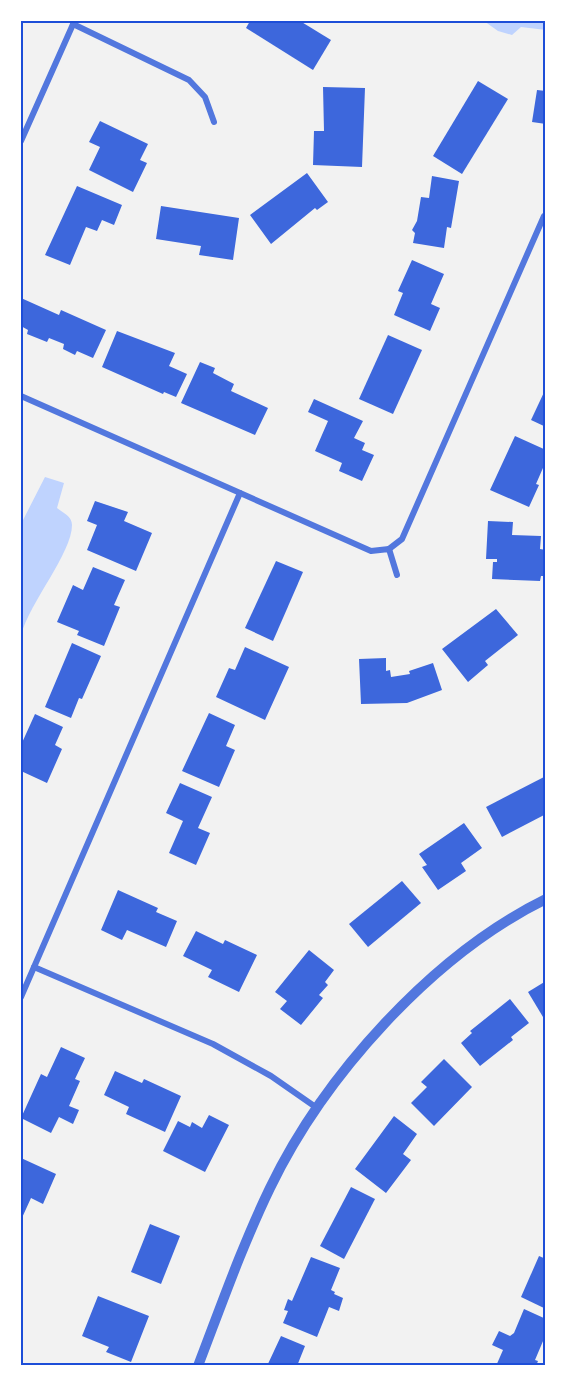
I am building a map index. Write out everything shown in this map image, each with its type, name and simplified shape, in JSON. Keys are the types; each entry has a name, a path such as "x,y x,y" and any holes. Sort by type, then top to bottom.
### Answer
{"street":[{"path":"21,141 73,22 189,80 205,97 214,122"},
{"path":"21,396 371,551 389,549 402,539 544,216"},
{"path":"21,997 240,493"},
{"path":"389,549 397,575"},
{"path":"198,1366 245,1243 270,1187 318,1108 349,1065 389,1018 437,974 484,938 546,900"},
{"path":"34,967 213,1044 271,1076 318,1108"}],"water":[{"path":"484,21 546,21 546,30 521,27 512,35 498,31"},
{"path":"45,477 64,483 57,508 69,517 72,525 65,549 21,635 21,524"}],"building":[{"path":"250,21 300,21 331,40 313,70 246,28"},
{"path":"478,81 508,99 462,174 433,156"},
{"path":"323,87 365,88 362,167 313,165 314,131 324,131"},
{"path":"537,90 546,91 546,124 532,122"},
{"path":"100,121 148,144 140,160 147,163 133,192 89,170 100,147 89,142"},
{"path":"307,173 328,202 317,210 315,208 271,244 250,215"},
{"path":"432,176 459,181 451,228 447,227 444,248 413,243 415,233 412,230 417,221 421,197 429,198"},
{"path":"77,186 122,205 114,225 102,220 97,231 86,227 70,265 45,255"},
{"path":"161,206 239,218 233,260 199,255 201,246 156,239"},
{"path":"412,260 444,274 431,304 440,308 430,331 394,315 403,293 398,291"},
{"path":"21,298 59,315 61,310 106,330 93,358 77,351 75,355 63,349 64,344 49,338 47,342 27,334 28,330 21,326"},
{"path":"117,331 175,353 169,366 187,374 176,397 164,392 163,394 102,367"},
{"path":"388,335 422,350 393,414 359,399"},
{"path":"200,362 215,368 213,373 234,384 231,391 268,408 255,435 181,403"},
{"path":"546,388 546,427 531,420"},
{"path":"314,399 363,421 354,438 365,443 362,450 374,455 362,481 339,471 342,463 315,451 328,421 308,412"},
{"path":"515,436 546,450 546,461 536,484 539,485 529,507 490,490"},
{"path":"95,501 128,512 124,521 152,533 136,571 87,550 97,525 87,521"},
{"path":"488,521 513,522 512,535 541,536 540,549 546,550 546,576 541,576 540,581 492,579 493,562 497,562 497,559 486,559"},
{"path":"276,561 303,572 273,641 245,628"},
{"path":"93,567 125,580 114,605 120,607 104,646 77,635 79,631 57,622 73,585 83,590"},
{"path":"496,609 518,635 485,661 488,665 468,682 442,649"},
{"path":"72,643 101,656 71,718 45,707"},
{"path":"245,647 289,667 265,720 216,697 229,668 235,670"},
{"path":"386,658 386,671 390,670 391,677 410,674 409,671 433,663 442,690 407,703 361,704 359,659"},
{"path":"209,713 235,725 226,746 235,750 219,787 182,771"},
{"path":"35,714 63,727 55,745 62,749 47,783 21,771 21,745"},
{"path":"544,777 546,814 502,837 486,807"},
{"path":"180,783 212,797 198,828 210,833 196,865 169,853 183,821 166,813"},
{"path":"464,823 482,848 461,863 466,871 438,890 422,867 427,865 419,854"},
{"path":"402,881 421,903 368,947 349,924"},
{"path":"118,890 158,908 156,912 177,921 166,947 127,930 122,940 101,930"},
{"path":"196,931 223,944 225,940 257,955 239,992 208,977 212,970 183,956"},
{"path":"309,950 334,970 325,982 328,985 319,995 323,998 301,1025 280,1009 287,1001 275,992"},
{"path":"546,981 546,1022 528,992"},
{"path":"510,999 529,1023 511,1037 513,1040 480,1066 461,1043 472,1033 470,1031"},
{"path":"61,1047 85,1058 75,1079 80,1081 69,1106 79,1110 73,1124 59,1117 51,1133 21,1118 41,1074 47,1077"},
{"path":"444,1059 472,1087 434,1126 411,1103 427,1087 421,1082"},
{"path":"115,1071 142,1083 144,1079 181,1096 165,1132 126,1114 129,1107 104,1095"},
{"path":"209,1115 229,1125 205,1172 163,1151 178,1121 190,1127 192,1122 202,1128"},
{"path":"394,1116 417,1134 403,1154 411,1160 386,1193 355,1169"},
{"path":"21,1158 56,1174 43,1204 31,1198 21,1220"},
{"path":"351,1187 375,1199 344,1259 320,1246"},
{"path":"150,1224 180,1236 161,1284 131,1272"},
{"path":"539,1256 546,1259 546,1309 521,1297"},
{"path":"311,1257 340,1268 331,1290 343,1298 339,1311 329,1307 317,1337 283,1323 288,1311 284,1310 288,1299 292,1301"},
{"path":"98,1296 149,1316 131,1362 106,1352 109,1347 82,1336"},
{"path":"524,1309 546,1319 546,1334 535,1360 538,1361 536,1366 496,1366 503,1350 492,1345 499,1331 510,1336 514,1333"},
{"path":"281,1336 305,1346 297,1366 267,1366"}]}
